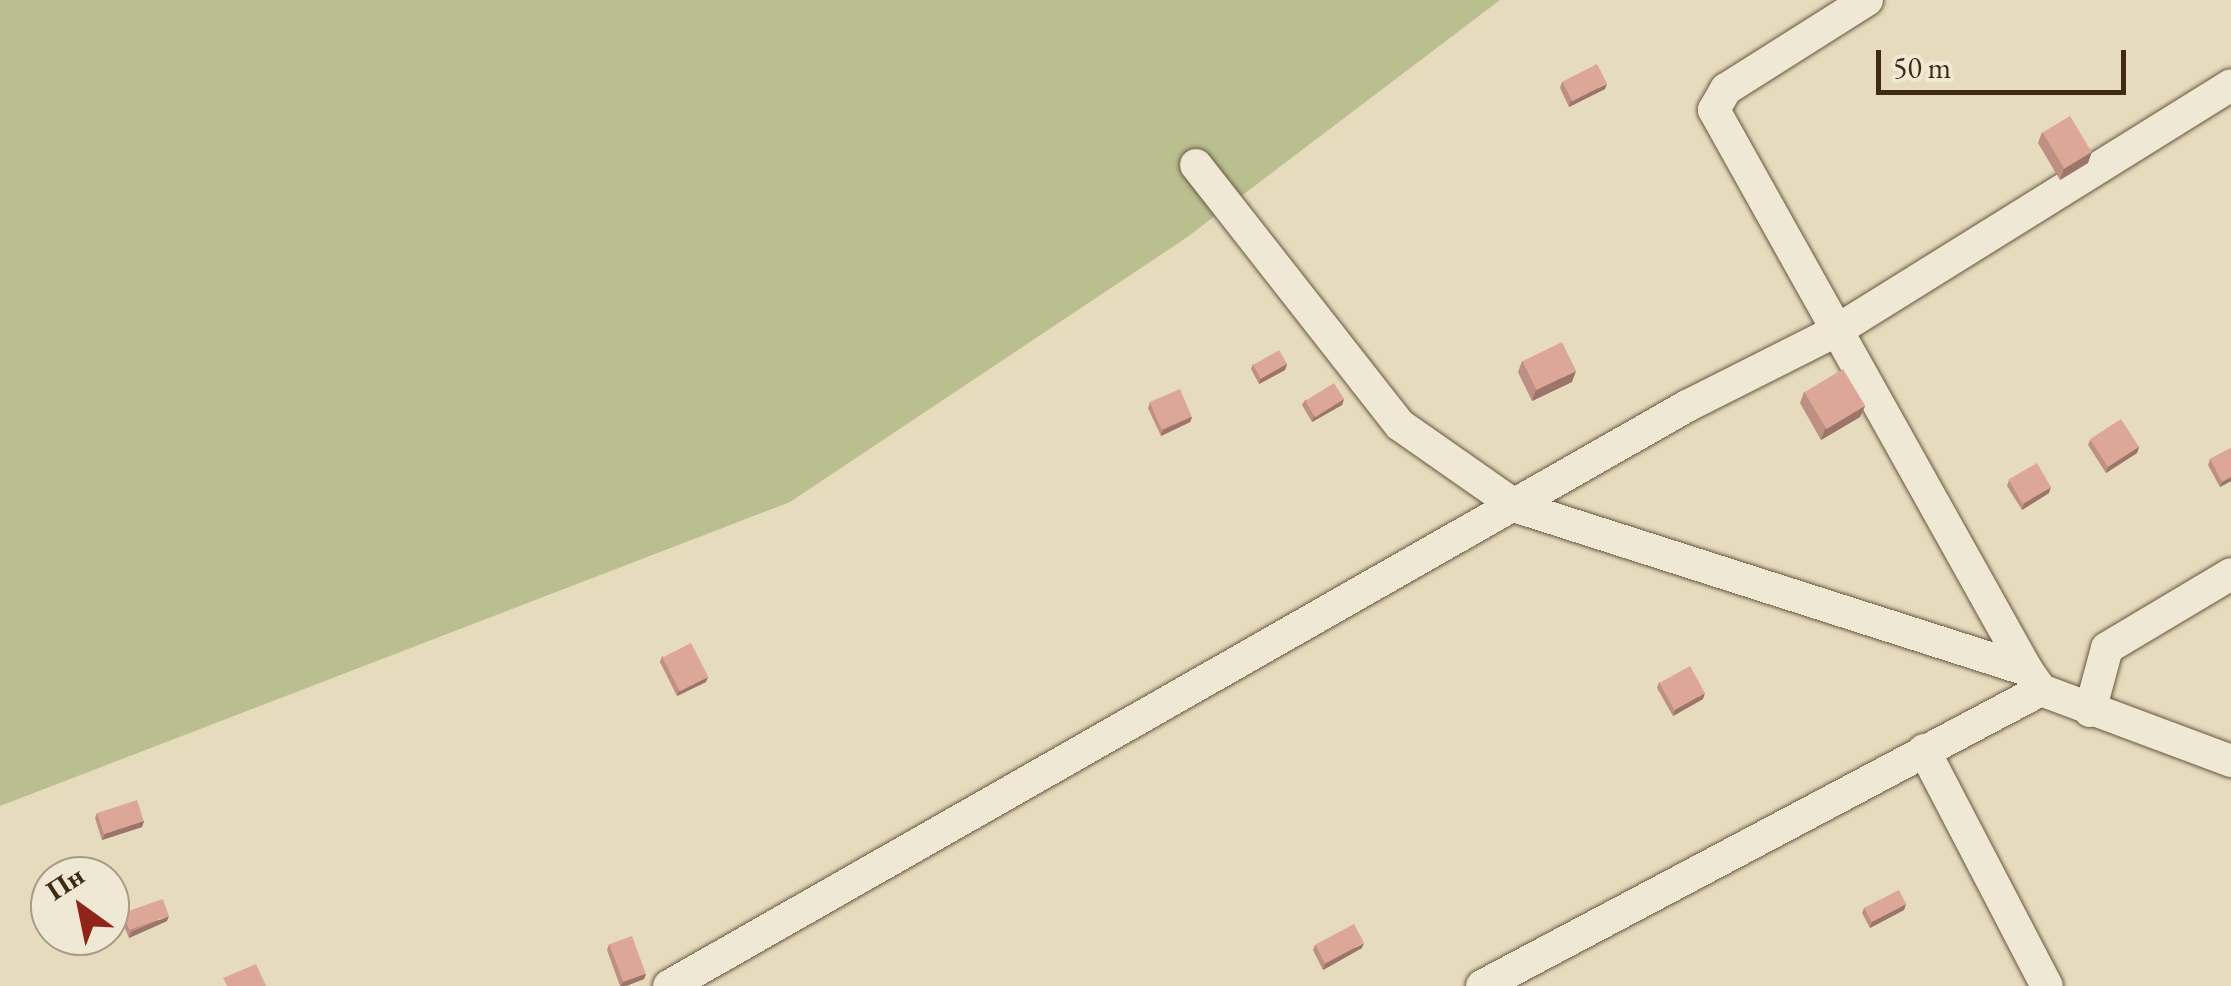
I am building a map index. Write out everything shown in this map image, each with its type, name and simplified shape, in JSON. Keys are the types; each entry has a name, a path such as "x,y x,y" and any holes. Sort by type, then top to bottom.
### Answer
{"street":[{"path":"1867,0 1726,89 1714,110 2034,680"},
{"path":"670,986 1517,507 1688,406 1836,331 2231,85"},
{"path":"1196,165 1400,425 1517,507 2034,680 2090,710 2231,761"},
{"path":"2090,710 2108,648 2231,574"},
{"path":"1482,986 1924,750 2034,680"},
{"path":"1924,750 2047,986"}],"green space":[{"path":"0,0 1500,0 1186,238 790,502 0,806"}],"building":[{"path":"1597,64 1607,84 1572,101 1562,82"},
{"path":"2070,116 2092,152 2064,168 2043,132"},
{"path":"1562,342 1576,371 1536,390 1522,361"},
{"path":"1279,350 1287,364 1261,379 1253,365"},
{"path":"1843,369 1865,406 1827,429 1804,392"},
{"path":"1334,383 1344,399 1315,417 1305,401"},
{"path":"1180,389 1192,417 1161,430 1150,402"},
{"path":"2121,419 2139,447 2108,467 2090,439"},
{"path":"2231,448 2231,477 2222,482 2210,459"},
{"path":"2037,463 2051,487 2022,504 2008,480"},
{"path":"691,643 708,677 680,691 662,658"},
{"path":"1690,666 1705,693 1674,710 1659,683"},
{"path":"137,800 144,821 104,834 97,813"},
{"path":"1899,890 1906,904 1872,922 1864,908"},
{"path":"163,899 169,916 130,929 130,910"},
{"path":"1354,924 1364,943 1325,963 1315,945"},
{"path":"632,936 646,974 623,982 609,944"},
{"path":"256,964 266,986 227,986 223,978"}]}
